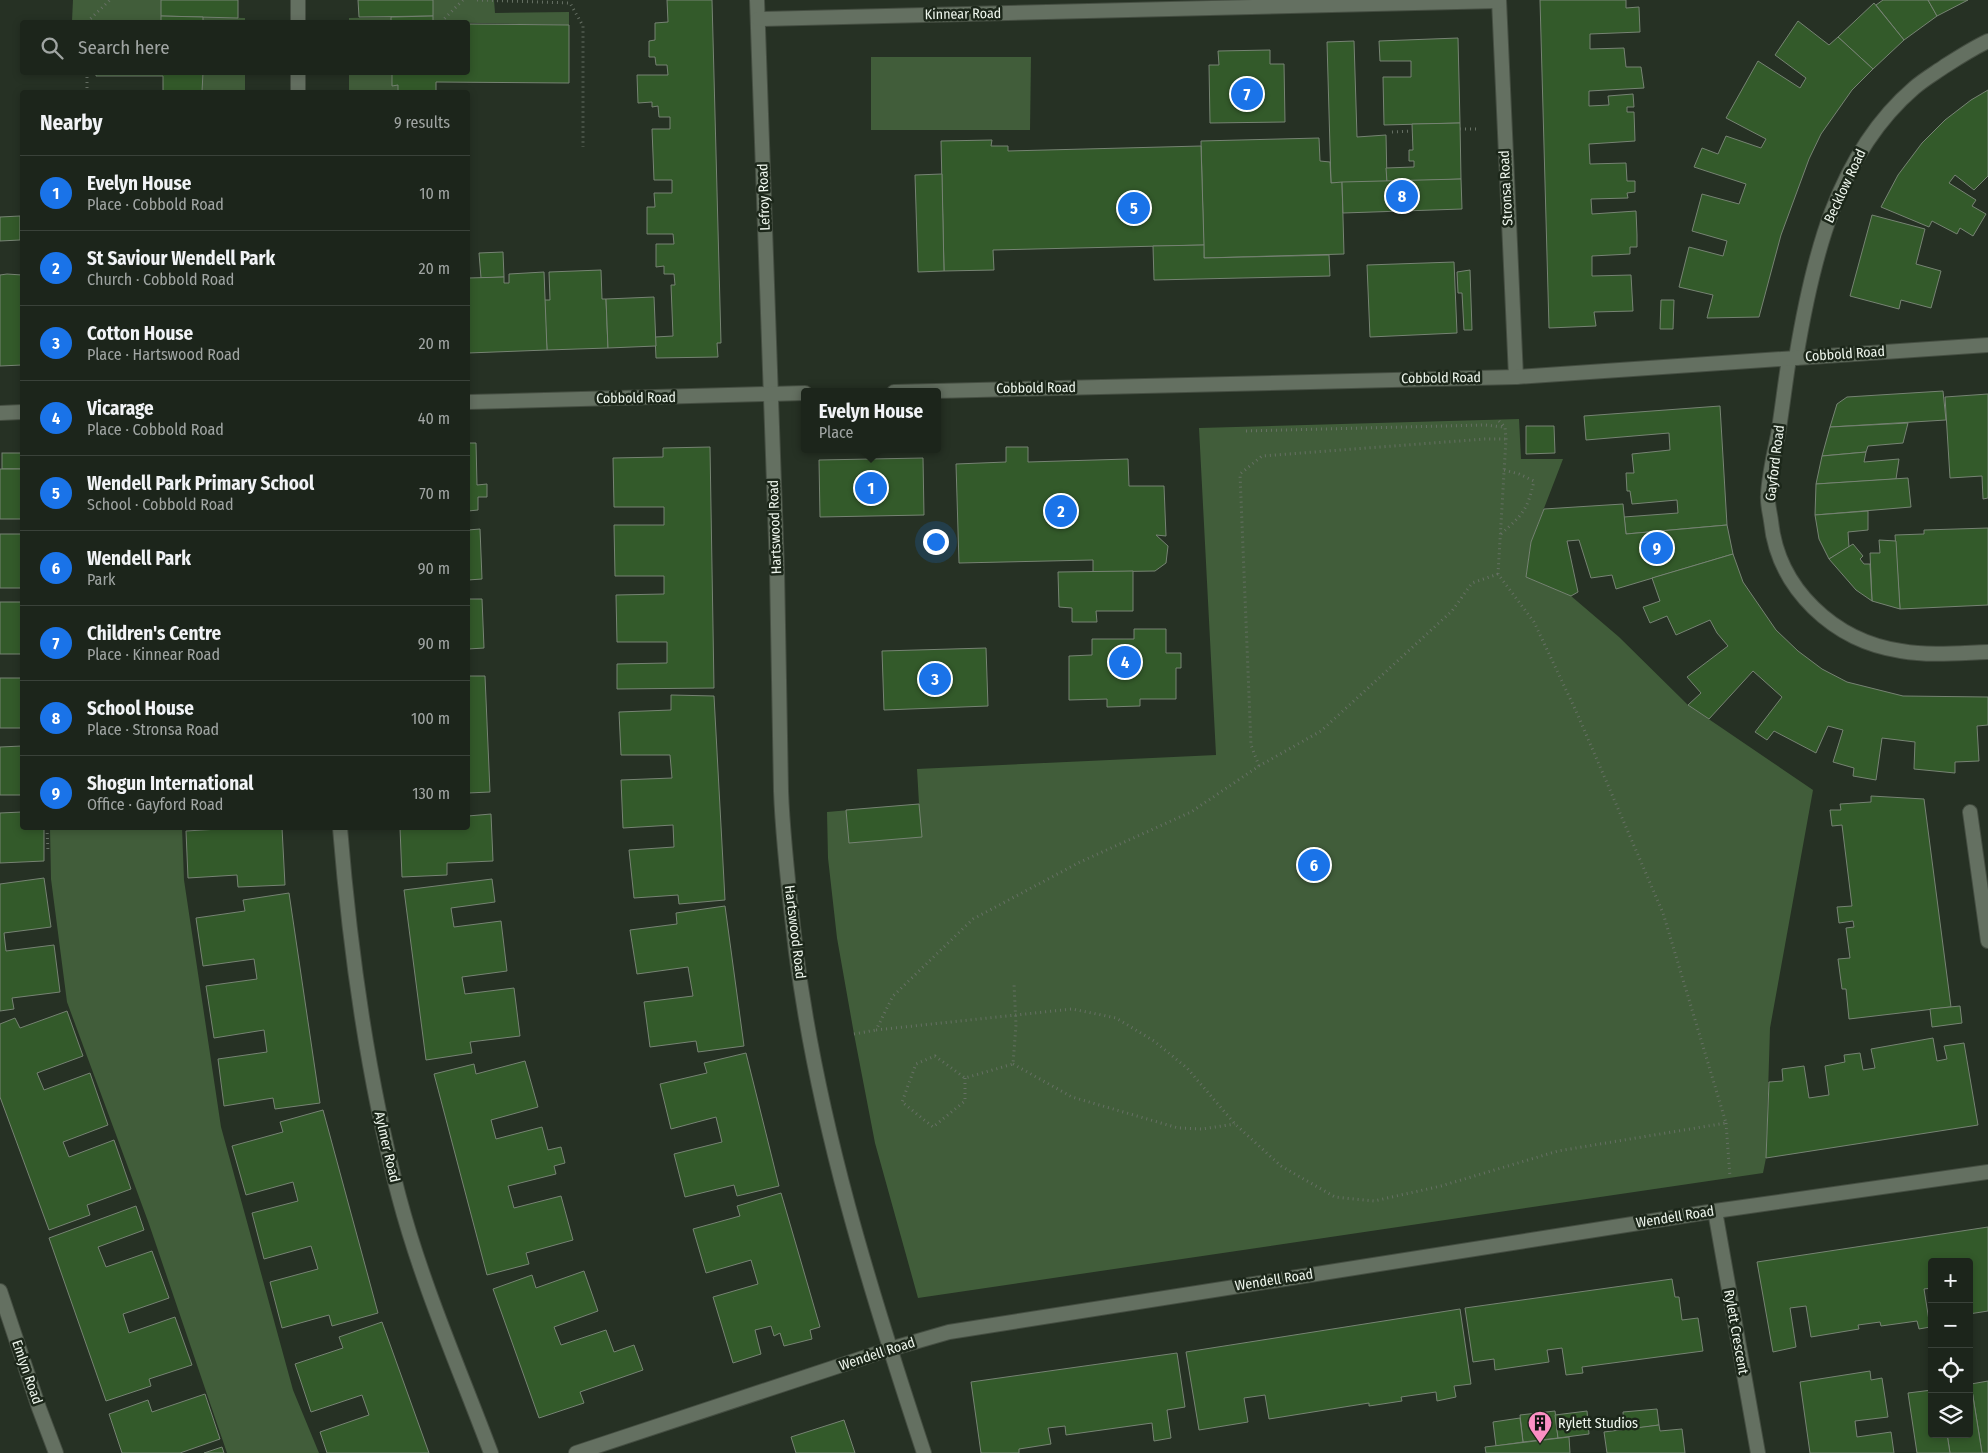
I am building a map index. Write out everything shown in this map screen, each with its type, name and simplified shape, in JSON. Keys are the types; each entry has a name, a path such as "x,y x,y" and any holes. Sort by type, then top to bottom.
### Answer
{"street":[{"path":"298,0 298,20"},
{"name":"Lefroy Road","path":"757,0 771,394"},
{"name":"Kinnear Road","path":"758,19 1499,1"},
{"name":"Stronsa Road","path":"1499,1 1516,377"},
{"name":"Becklow Road","path":"1793,359 1814,265 1845,179 1864,145 1887,115 1914,87 1976,46 1988,41"},
{"path":"298,75 298,90"},
{"name":"Cobbold Road","path":"941,391 1516,377 1988,345"},
{"name":"Gayford Road","path":"1793,359 1768,496 1774,541 1790,580 1812,608 1826,620 1847,634 1871,644 1899,651 1929,655 1988,652"},
{"name":"Hartswood Road","path":"771,394 781,794 787,870 797,955 809,1035 824,1108 890,1349 924,1453"},
{"name":"Cobbold Road","path":"470,402 801,394"},
{"path":"0,413 20,412"},
{"path":"1970,812 1988,941"},
{"name":"Aylmer Road","path":"340,830 346,907 360,1001 379,1110 399,1197 423,1274 491,1453"},
{"name":"Wendell Road","path":"576,1453 890,1349 949,1332 1715,1211 1988,1172"},
{"name":"Rylett Crescent","path":"1715,1211 1758,1453"},
{"name":"Emlyn Road","path":"0,1291 56,1453"}],"path":[{"path":"89,20 110,0"},
{"path":"442,20 463,0"},
{"path":"477,0 570,3 583,26 583,148"},
{"path":"87,75 87,90"},
{"path":"1392,132 1412,131"},
{"path":"1499,421 1505,428 1506,439 1498,574 1534,622 1576,711 1663,913 1726,1123 1730,1177"},
{"path":"1246,431 1485,425 1505,428"},
{"path":"1259,766 1251,745 1240,474 1262,456 1506,439"},
{"path":"1500,534 1522,515 1530,499 1534,481 1504,470"},
{"path":"876,1030 893,996 973,919 1080,862 1191,812 1259,766 1321,731 1452,611 1472,583 1498,574"},
{"path":"47,830 48,852"},
{"path":"1013,1064 1016,1024 1014,984"},
{"path":"854,1034 1072,1009 1116,1018 1154,1041 1187,1068 1235,1124 1281,1166 1336,1197 1374,1201 1441,1186 1558,1151 1726,1123"},
{"path":"935,1056 965,1078 965,1100 934,1127 902,1102 916,1064 935,1056"},
{"path":"965,1078 1013,1064 1072,1097 1178,1128 1202,1129 1235,1124"}],"green space":[{"path":"73,0 161,0 161,20 72,20"},
{"path":"432,0 494,0 495,13 569,12 569,25 433,20"},
{"path":"203,17 245,18 245,20 203,20"},
{"path":"391,17 391,20 349,20 349,18"},
{"path":"871,57 1031,57 1030,130 871,130"},
{"path":"203,75 245,75 245,90 202,90"},
{"path":"349,75 392,75 392,85 398,85 398,90 349,90"},
{"path":"1519,419 1521,459 1563,459 1531,542 1526,577 1571,596 1619,637 1688,705 1813,790 1770,1028 1766,1158 1763,1173 918,1298 875,1143 854,1034 837,938 828,858 827,812 919,804 917,769 1216,755 1199,428"},
{"path":"50,830 182,830 184,880 221,1127 293,1390 319,1453 227,1453 149,1224 67,1002 51,879"}],"building":[{"path":"161,0 238,0 238,18 161,16"},
{"path":"358,0 433,0 433,16 359,17"},
{"path":"667,0 712,0 721,343 717,343 718,357 656,358 655,337 673,336 671,285 675,285 674,274 664,274 664,266 656,267 656,244 674,244 673,234 647,234 647,207 655,207 654,193 672,193 672,180 654,180 652,129 670,129 670,117 659,117 658,106 652,107 652,102 638,103 637,75 668,75 667,65 656,65 655,57 649,57 649,41 655,40 655,23 668,22"},
{"path":"1540,0 1626,0 1626,8 1639,7 1640,32 1590,34 1590,49 1624,48 1626,67 1641,67 1644,88 1589,91 1589,106 1609,105 1608,96 1633,94 1634,107 1627,107 1627,112 1634,112 1635,141 1589,144 1590,164 1626,163 1627,181 1635,181 1635,192 1627,193 1628,198 1591,199 1592,214 1636,211 1637,235 1637,247 1630,247 1630,254 1592,256 1592,276 1631,275 1633,311 1594,312 1596,326 1549,328"},
{"path":"1883,0 1928,0 1937,16 1904,40 1876,5"},
{"path":"1928,0 1968,0 1937,16"},
{"path":"1874,3 1904,40 1873,69 1838,37"},
{"path":"161,16 203,17 203,20 161,20"},
{"path":"433,16 433,20 391,20 391,17"},
{"path":"1798,21 1829,45 1838,37 1873,69 1852,90 1821,134 1809,159 1781,235 1759,317 1707,318 1713,295 1679,287 1689,247 1723,256 1727,241 1692,231 1702,194 1739,204 1746,184 1694,167 1702,148 1718,154 1726,136 1761,148 1766,139 1726,118 1758,61 1800,88 1806,78 1775,55"},
{"path":"470,24 569,25 569,83 436,82 436,90 398,90 398,85 392,86 392,75 470,75"},
{"path":"1458,38 1460,123 1384,125 1383,77 1411,77 1411,61 1380,61 1379,41"},
{"path":"1354,41 1357,137 1386,135 1387,182 1331,183 1327,42"},
{"path":"1270,50 1270,64 1284,64 1285,122 1210,123 1209,65 1219,65 1218,51"},
{"path":"203,75 202,90 163,90 163,76 96,76"},
{"path":"1988,90 1988,176 1974,190 1955,175 1949,183 1976,200 1972,206 1986,214 1973,236 1960,228 1957,234 1932,221 1929,227 1881,207 1898,175 1922,143 1945,120 1971,100"},
{"path":"1460,123 1461,179 1387,182 1386,168 1414,167 1414,161 1409,161 1409,150 1413,150 1412,124"},
{"path":"1319,138 1320,161 1330,162 1331,183 1342,182 1344,254 1204,258 1201,141"},
{"path":"992,140 991,146 1008,146 1008,151 1201,146 1204,245 993,250 994,270 944,271 941,141"},
{"path":"942,174 944,271 918,272 915,175"},
{"path":"1461,179 1462,209 1343,213 1342,182"},
{"path":"1872,215 1925,229 1916,264 1941,271 1931,308 1901,300 1899,309 1850,296"},
{"path":"20,216 20,240 0,241 0,217"},
{"path":"1204,245 1204,258 1329,255 1330,276 1154,280 1153,246"},
{"path":"503,252 504,277 481,278 479,253"},
{"path":"1454,262 1457,333 1370,337 1367,265"},
{"path":"601,270 602,299 606,299 608,348 547,350 544,300 550,300 549,272"},
{"path":"1470,270 1472,330 1464,330 1462,293 1458,293 1457,272"},
{"path":"544,272 547,350 470,353 470,278 504,277 504,283 509,283 509,274"},
{"path":"0,275 20,275 20,365 0,366"},
{"path":"654,297 656,346 608,348 606,299"},
{"path":"1661,300 1674,300 1673,329 1660,329"},
{"path":"1943,391 1946,420 1830,427 1837,404 1847,397"},
{"path":"1988,394 1988,498 1983,499 1982,476 1950,478 1945,397"},
{"path":"1720,406 1727,525 1626,534 1624,517 1678,513 1677,500 1632,504 1630,491 1627,491 1626,473 1634,473 1632,454 1670,450 1669,433 1586,440 1584,416"},
{"path":"1908,423 1903,443 1868,446 1866,452 1822,456 1830,427"},
{"path":"1526,426 1554,426 1555,453 1526,454"},
{"path":"470,443 476,443 477,485 487,484 487,497 478,497 478,510 470,511"},
{"path":"710,447 714,688 617,689 617,664 667,663 667,642 617,642 616,595 664,594 664,576 615,576 614,525 664,525 664,507 614,507 613,458 663,457 663,448"},
{"path":"1006,447 1028,447 1028,462 1128,459 1129,486 1164,486 1166,536 1156,535 1168,546 1166,563 1155,571 1093,572 1093,560 959,563 956,464 1006,462"},
{"path":"1866,452 1864,462 1899,459 1896,479 1816,484 1822,456"},
{"path":"2,453 20,453 20,469 2,469"},
{"path":"923,458 924,515 820,517 819,460"},
{"path":"0,469 20,469 20,519 0,519"},
{"path":"1908,478 1911,507 1815,515 1816,484"},
{"path":"1623,504 1626,534 1727,525 1733,554 1616,589 1612,575 1591,578 1579,540 1567,541 1578,592 1571,596 1526,577 1531,542 1544,509"},
{"path":"1868,511 1868,530 1848,532 1849,547 1829,559 1819,539 1815,515"},
{"path":"1988,528 1988,605 1900,609 1895,535 1924,534 1924,530"},
{"path":"480,529 482,579 470,580 470,530"},
{"path":"0,534 20,534 20,588 0,588"},
{"path":"1879,540 1896,541 1900,609 1872,601 1870,553 1880,553"},
{"path":"1853,544 1863,556 1860,559 1864,564 1870,564 1872,601 1856,590 1829,559"},
{"path":"1733,554 1743,582 1776,630 1798,651 1822,669 1847,682 1903,696 1988,697 1988,725 1977,726 1979,761 1955,762 1955,773 1914,769 1915,742 1882,738 1876,780 1853,776 1854,768 1833,762 1843,730 1828,726 1816,753 1774,731 1767,740 1755,732 1782,697 1753,671 1709,719 1688,705 1701,693 1687,677 1728,646 1717,633 1710,620 1676,635 1667,616 1650,623 1643,607 1660,601 1652,578"},
{"path":"1133,571 1133,611 1096,611 1097,622 1072,622 1072,608 1059,607 1058,572"},
{"path":"470,599 482,599 484,648 470,649"},
{"path":"0,602 20,602 20,654 0,654"},
{"path":"1134,629 1166,629 1166,653 1181,653 1181,668 1176,668 1176,699 1140,699 1140,706 1107,707 1107,699 1069,700 1069,656 1092,655 1092,639 1134,639"},
{"path":"986,648 988,706 884,710 882,651"},
{"path":"470,676 485,676 490,792 470,793"},
{"path":"0,678 20,678 20,728 0,728"},
{"path":"671,695 714,696 725,900 679,904 678,895 634,898 629,850 674,847 673,825 623,828 621,780 672,778 670,755 621,755 619,712 671,710"},
{"path":"20,746 20,795 0,795 0,747"},
{"path":"1871,796 1924,799 1951,1007 1849,1019 1846,989 1842,989 1838,959 1850,958 1846,928 1854,927 1853,921 1839,923 1837,907 1852,906 1842,825 1832,826 1830,810 1841,810 1840,804 1871,802"},
{"path":"919,804 922,837 849,843 846,810"},
{"path":"20,812 20,830 44,830 44,861 0,863 0,813"},
{"path":"491,814 493,861 447,863 447,875 402,877 400,830 470,830 470,816"},
{"path":"282,830 285,885 238,887 237,875 188,878 186,831"},
{"path":"44,878 51,927 4,933 6,951 54,945 60,992 12,998 14,1009 0,1011 0,884"},
{"path":"492,879 495,902 451,908 454,927 501,921 507,971 462,977 465,994 514,988 520,1036 470,1042 472,1053 426,1060 404,890"},
{"path":"289,893 320,1103 275,1109 273,1098 224,1106 218,1059 267,1052 264,1030 214,1038 206,986 257,979 254,959 203,966 196,918 245,911 243,900"},
{"path":"725,906 744,1046 698,1052 696,1041 650,1047 644,1002 693,996 688,967 637,974 630,930 677,924 676,913"},
{"path":"1960,1006 1962,1023 1932,1027 1930,1009"},
{"path":"67,1011 83,1056 37,1073 44,1090 90,1073 108,1125 63,1142 69,1157 114,1140 131,1189 87,1205 90,1215 49,1230 0,1097 0,1024 15,1018 20,1028"},
{"path":"1933,1038 1937,1061 1947,1059 1944,1046 1964,1043 1978,1125 1766,1158 1769,1082 1783,1081 1782,1069 1804,1066 1809,1098 1829,1095 1825,1066 1845,1062 1844,1055 1860,1053 1863,1070 1875,1068 1871,1049"},
{"path":"746,1053 779,1186 737,1196 734,1185 685,1197 674,1154 722,1142 716,1117 671,1129 660,1084 707,1073 704,1063"},
{"path":"525,1061 538,1107 491,1120 496,1139 542,1127 548,1150 561,1147 565,1163 554,1166 556,1174 508,1186 514,1208 561,1196 573,1240 526,1253 529,1264 487,1275 434,1074 474,1064 476,1074"},
{"path":"323,1110 378,1313 332,1326 329,1315 282,1328 270,1282 318,1269 311,1246 264,1259 252,1213 298,1201 293,1182 246,1195 232,1146 283,1132 280,1122"},
{"path":"781,1193 820,1327 810,1330 812,1339 784,1346 780,1333 774,1336 771,1326 755,1330 761,1354 733,1363 713,1297 758,1284 751,1260 706,1273 693,1229 740,1216 737,1206"},
{"path":"136,1206 144,1230 98,1247 106,1267 152,1251 169,1298 123,1314 129,1333 175,1317 192,1365 149,1379 151,1386 106,1401 49,1238"},
{"path":"1988,1227 1988,1311 1973,1313 1973,1258 1928,1258 1928,1288 1924,1289 1928,1327 1919,1329 1917,1321 1881,1326 1880,1322 1858,1325 1859,1329 1811,1337 1806,1306 1790,1308 1796,1347 1773,1352 1757,1262"},
{"path":"584,1271 598,1311 554,1327 561,1345 606,1330 614,1352 634,1345 643,1370 580,1392 584,1403 539,1418 493,1289 532,1275 536,1288"},
{"path":"1672,1279 1675,1297 1679,1297 1682,1320 1698,1318 1703,1351 1582,1367 1583,1373 1566,1375 1562,1348 1547,1350 1549,1362 1495,1370 1494,1359 1473,1362 1465,1308"},
{"path":"1460,1309 1471,1384 1454,1386 1456,1397 1437,1401 1436,1392 1401,1397 1402,1401 1369,1406 1369,1403 1269,1419 1265,1395 1244,1398 1248,1422 1199,1430 1186,1352"},
{"path":"382,1322 429,1453 327,1453 320,1432 369,1415 362,1395 311,1412 295,1364 343,1348 339,1337"},
{"path":"1177,1353 1185,1407 1167,1410 1171,1438 1154,1441 1152,1423 1066,1435 1065,1426 1048,1428 1051,1444 1019,1449 1019,1453 981,1453 971,1382"},
{"path":"1870,1371 1871,1380 1882,1378 1888,1417 1855,1421 1857,1437 1891,1432 1894,1453 1810,1453 1800,1382"},
{"path":"1988,1381 1988,1453 1982,1453 1973,1397 1973,1384"},
{"path":"1928,1390 1928,1438 1948,1438 1950,1453 1917,1453 1908,1393"},
{"path":"205,1394 220,1439 180,1453 122,1453 109,1414 148,1400 152,1412"},
{"path":"1973,1397 1982,1453 1950,1453 1948,1438 1973,1438"},
{"path":"1657,1409 1659,1425 1624,1430 1623,1412"},
{"path":"1555,1411 1558,1438 1523,1442 1520,1415"},
{"path":"1587,1411 1589,1434 1558,1438 1555,1415"},
{"path":"1520,1418 1523,1442 1496,1446 1493,1422"},
{"path":"844,1420 855,1453 796,1453 791,1437"},
{"path":"1659,1425 1660,1431 1682,1429 1685,1453 1607,1453 1604,1432"},
{"name":"Rylett Studios","path":"1569,1437 1570,1453 1486,1453 1485,1447"},
{"path":"222,1447 224,1453 204,1453"}],"place":[{"name":"Children's Centre","path":"1247,94"},
{"name":"School House","path":"1402,196"},
{"name":"Wendell Park Primary School","path":"1134,208"},
{"name":"Evelyn House","path":"871,488"},
{"name":"St Saviour Wendell Park","path":"1061,511"},
{"name":"Shogun International","path":"1657,548"},
{"name":"Vicarage","path":"1125,662"},
{"name":"Cotton House","path":"935,679"},
{"name":"Wendell Park","path":"1314,865"},
{"name":"Rylett Studios","path":"1540,1444"}]}
